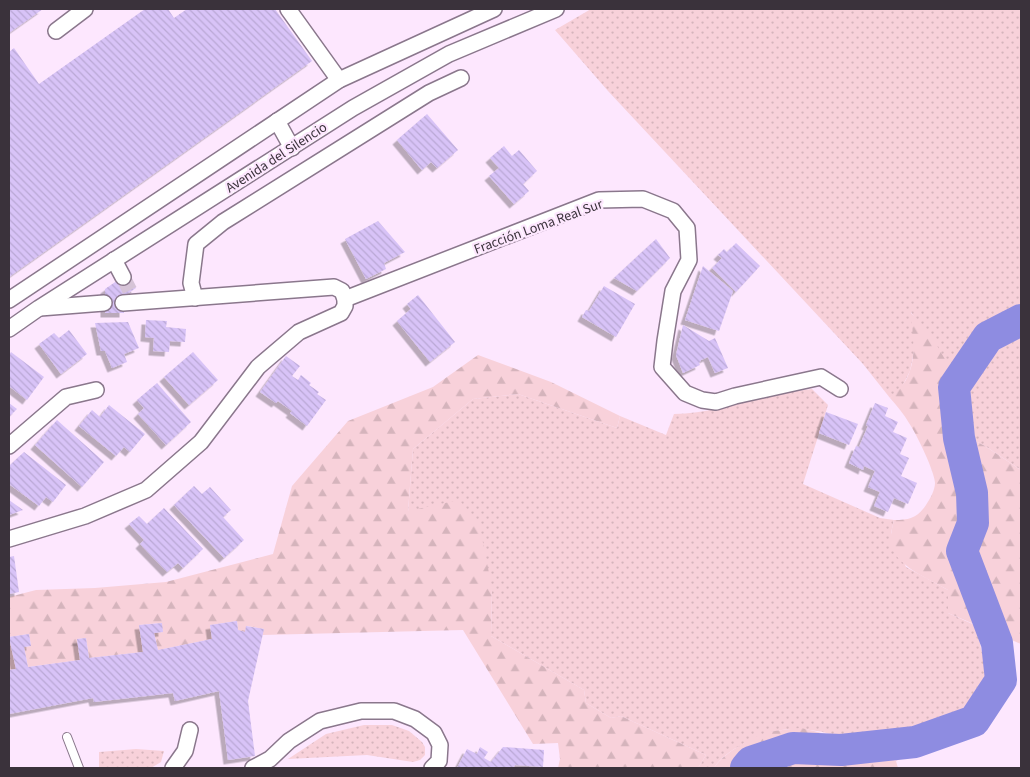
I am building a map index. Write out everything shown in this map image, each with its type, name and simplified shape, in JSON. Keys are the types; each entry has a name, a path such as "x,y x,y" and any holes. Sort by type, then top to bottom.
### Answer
{"street":[{"path":"56,31 85,9"},
{"path":"288,9 338,80"},
{"path":"9,300 338,80 494,9"},
{"name":"Avenida del Silencio","path":"9,329 353,108 449,54 556,9"},
{"path":"195,298 191,283 196,244 223,222 429,93 461,78"},
{"path":"276,120 292,148"},
{"name":"Fracción Loma Real Sur","path":"346,299 599,200 643,199 673,210 688,228 689,260 673,291 662,367 685,393 702,400 716,402 821,377 840,389"},
{"path":"114,260 123,277"},
{"path":"9,539 85,516 146,490 201,442 258,367 299,332 340,314 346,306 346,299 342,291 334,287 195,298 130,299"},
{"path":"39,308 104,304"},
{"path":"9,446 66,397 96,390"},
{"path":"253,768 270,759 289,741 320,721 361,711 394,711 415,719 434,734 440,745 439,762 432,768"},
{"path":"174,768 185,751 190,730"}],"lane":[{"path":"67,737 79,768"}],"green space":[{"path":"591,9 1021,9 1021,325 1018,329 999,339 977,371 1005,344 1021,333 1021,470 985,446 951,428 942,400 954,379 911,312 915,346 910,371 900,391 890,398 863,364 608,91 555,30"},
{"path":"910,312 929,332 953,373 954,379 942,400 951,428 985,446 1021,470 1021,644 948,613 948,590 925,578 902,562 892,548 891,538 894,520 909,519 919,513 931,497 935,483 929,462 916,435 905,416 890,398 906,380 913,359 914,347"},
{"path":"1021,325 1021,333 1005,344 976,372 974,369 999,339 1018,329"},
{"path":"478,355 551,382 620,416 617,428 518,394 473,399 413,449 408,511 459,500 479,523 492,588 491,636 584,690 586,703 611,718 621,716 706,755 698,768 558,768 560,759 558,743 533,744 463,630 262,635 264,629 247,626 245,632 238,630 237,621 210,625 212,639 158,650 154,633 163,632 161,623 139,625 143,652 89,658 86,638 77,639 80,660 28,667 24,647 31,646 29,634 9,637 9,597 36,590 95,588 166,582 273,554 292,486 348,421 433,387"},
{"path":"812,389 828,405 803,484 880,518 894,520 891,533 906,567 948,590 948,613 977,626 984,658 996,694 997,711 980,728 950,745 918,750 896,761 850,740 834,735 801,729 784,730 765,734 742,744 724,757 714,768 698,768 706,755 621,716 611,718 586,703 584,690 491,636 492,588 408,512 413,449 473,399 518,394 617,428 620,416 666,435 674,414 712,410 779,394"},
{"path":"9,637 16,669 9,670"},
{"path":"364,725 392,725 409,731 422,742 425,747 425,755 420,760 413,762 367,755 288,759 326,734"},
{"path":"801,728 873,750 896,761 898,768 714,768 738,746 755,737 769,732"},
{"path":"136,749 164,751 161,762 151,768 99,768 99,752"}],"building":[{"path":"9,9 43,9 9,33"},
{"path":"145,9 168,9 174,18 187,9 275,9 312,61 9,277 9,52 14,48 39,84"},
{"path":"427,114 458,150 437,168 431,162 422,170 397,140"},
{"path":"504,146 512,156 519,150 537,171 523,184 529,191 514,204 489,176 499,168 490,158"},
{"path":"378,221 405,252 384,263 386,269 366,279 345,239"},
{"path":"656,239 670,258 637,291 614,278"},
{"path":"736,243 760,266 736,292 712,268 722,258 718,255 724,249 727,252"},
{"path":"703,266 733,291 719,331 685,320"},
{"path":"127,274 136,288 124,296 124,313 105,313 105,289"},
{"path":"604,286 635,304 616,337 582,317 586,310 589,311"},
{"path":"418,295 455,342 430,362 397,321 411,309 407,304"},
{"path":"146,320 167,321 166,327 186,329 185,342 170,341 169,352 153,351 154,338 145,337"},
{"path":"128,322 139,348 124,354 127,362 112,368 105,351 101,351 95,323"},
{"path":"683,325 709,341 715,338 728,368 715,373 708,357 701,360 700,365 683,373 676,355"},
{"path":"69,330 87,354 61,374 39,344 54,333 59,338"},
{"path":"11,352 44,377 27,400 9,386 9,355"},
{"path":"193,352 218,380 189,405 164,377"},
{"path":"286,356 300,366 292,376 298,380 301,375 311,383 309,385 319,392 317,394 326,400 307,426 290,413 292,411 260,392"},
{"path":"157,383 191,422 166,445 138,414 144,408 137,400"},
{"path":"9,403 17,409 9,417"},
{"path":"875,403 888,408 885,416 898,422 893,432 907,438 900,454 909,458 901,476 917,483 908,504 894,498 888,512 874,506 880,492 868,487 875,471 864,466 863,470 849,463 856,446 859,447"},
{"path":"109,405 145,434 130,452 124,447 116,456 79,426 92,410 100,417"},
{"path":"826,412 858,424 849,445 819,433"},
{"path":"57,420 104,462 82,487 35,445"},
{"path":"24,452 66,485 53,502 46,497 39,506 9,484 9,466"},
{"path":"194,486 202,494 210,487 231,510 223,517 244,540 224,558 174,505"},
{"path":"9,500 23,510 9,515"},
{"path":"164,508 203,549 183,568 178,563 167,572 140,544 144,540 129,524 139,516 147,524"},
{"path":"14,556 19,592 9,594 9,557"},
{"path":"237,621 238,630 245,632 246,626 264,629 248,701 255,756 228,760 219,691 175,701 173,693 94,702 93,698 9,714 9,670 16,669 9,637 29,634 31,646 24,647 28,667 80,660 77,639 86,638 89,658 143,652 139,625 162,623 163,632 154,633 158,650 212,639 210,625"},
{"path":"480,747 488,752 484,758 491,762 503,747 544,750 543,767 515,765 513,768 457,768 467,749 477,754"}],"waterway":[{"path":"746,768 751,762 793,748 841,750 915,742 974,721 1001,680 997,643 962,551 973,523 972,493 959,438 954,387 988,337 1021,320"}],"tunnel":[{"path":"123,277 130,291"}]}
